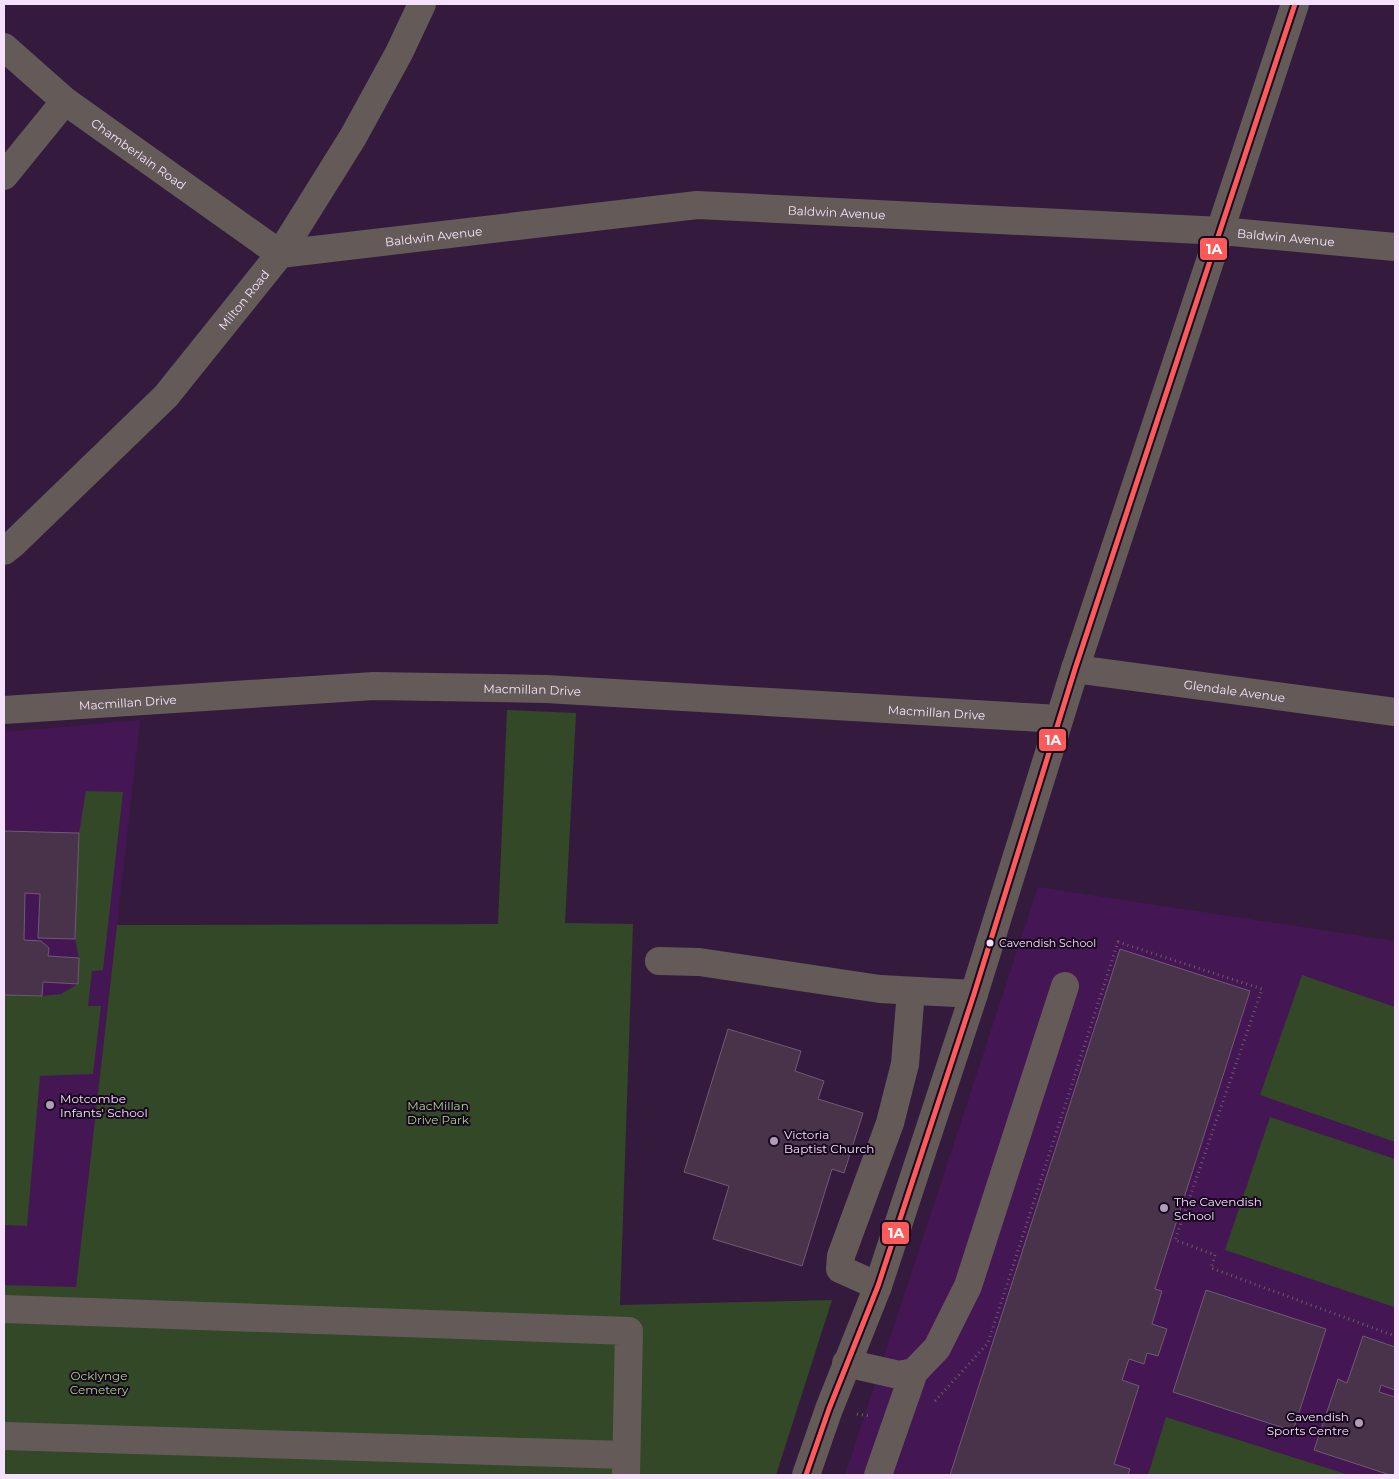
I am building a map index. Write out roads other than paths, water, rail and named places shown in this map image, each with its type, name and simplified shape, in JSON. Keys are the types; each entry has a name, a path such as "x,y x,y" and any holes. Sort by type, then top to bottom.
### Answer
{"street":[{"name":"Milton Road","path":"7,544 166,396 280,254 353,137 399,53 422,4"},
{"path":"806,1475 828,1409 878,1286 974,994 1075,669 1295,4"},
{"name":"Chamberlain Road","path":"4,47 65,101 280,254"},
{"path":"4,176 65,101"},
{"name":"Baldwin Avenue","path":"280,254 697,205 1221,231 1395,247"},
{"name":"Glendale Avenue","path":"1075,669 1395,712"},
{"name":"Macmillan Drive","path":"4,710 374,686 546,689 1059,719"},
{"path":"659,961 700,962 880,989 974,994"},
{"path":"878,1475 914,1372 936,1348 968,1286 1065,986"},
{"path":"878,1286 840,1269 842,1256 890,1123 905,1064 910,992"},
{"path":"4,1309 629,1331 626,1465 4,1436"},
{"path":"846,1363 899,1375 914,1372"}],"place":[{"name":"Cavendish School","path":"990,943"},
{"name":"Motcombe Infants' School","path":"50,1105"},
{"name":"Victoria Baptist Church","path":"774,1141"},
{"name":"The Cavendish School","path":"1164,1208"},
{"name":"Cavendish Sports Centre","path":"1359,1423"}],"park label":[{"name":"MacMillan Drive Park","path":"438,1112"},
{"name":"Ocklynge Cemetery","path":"99,1382"}]}
